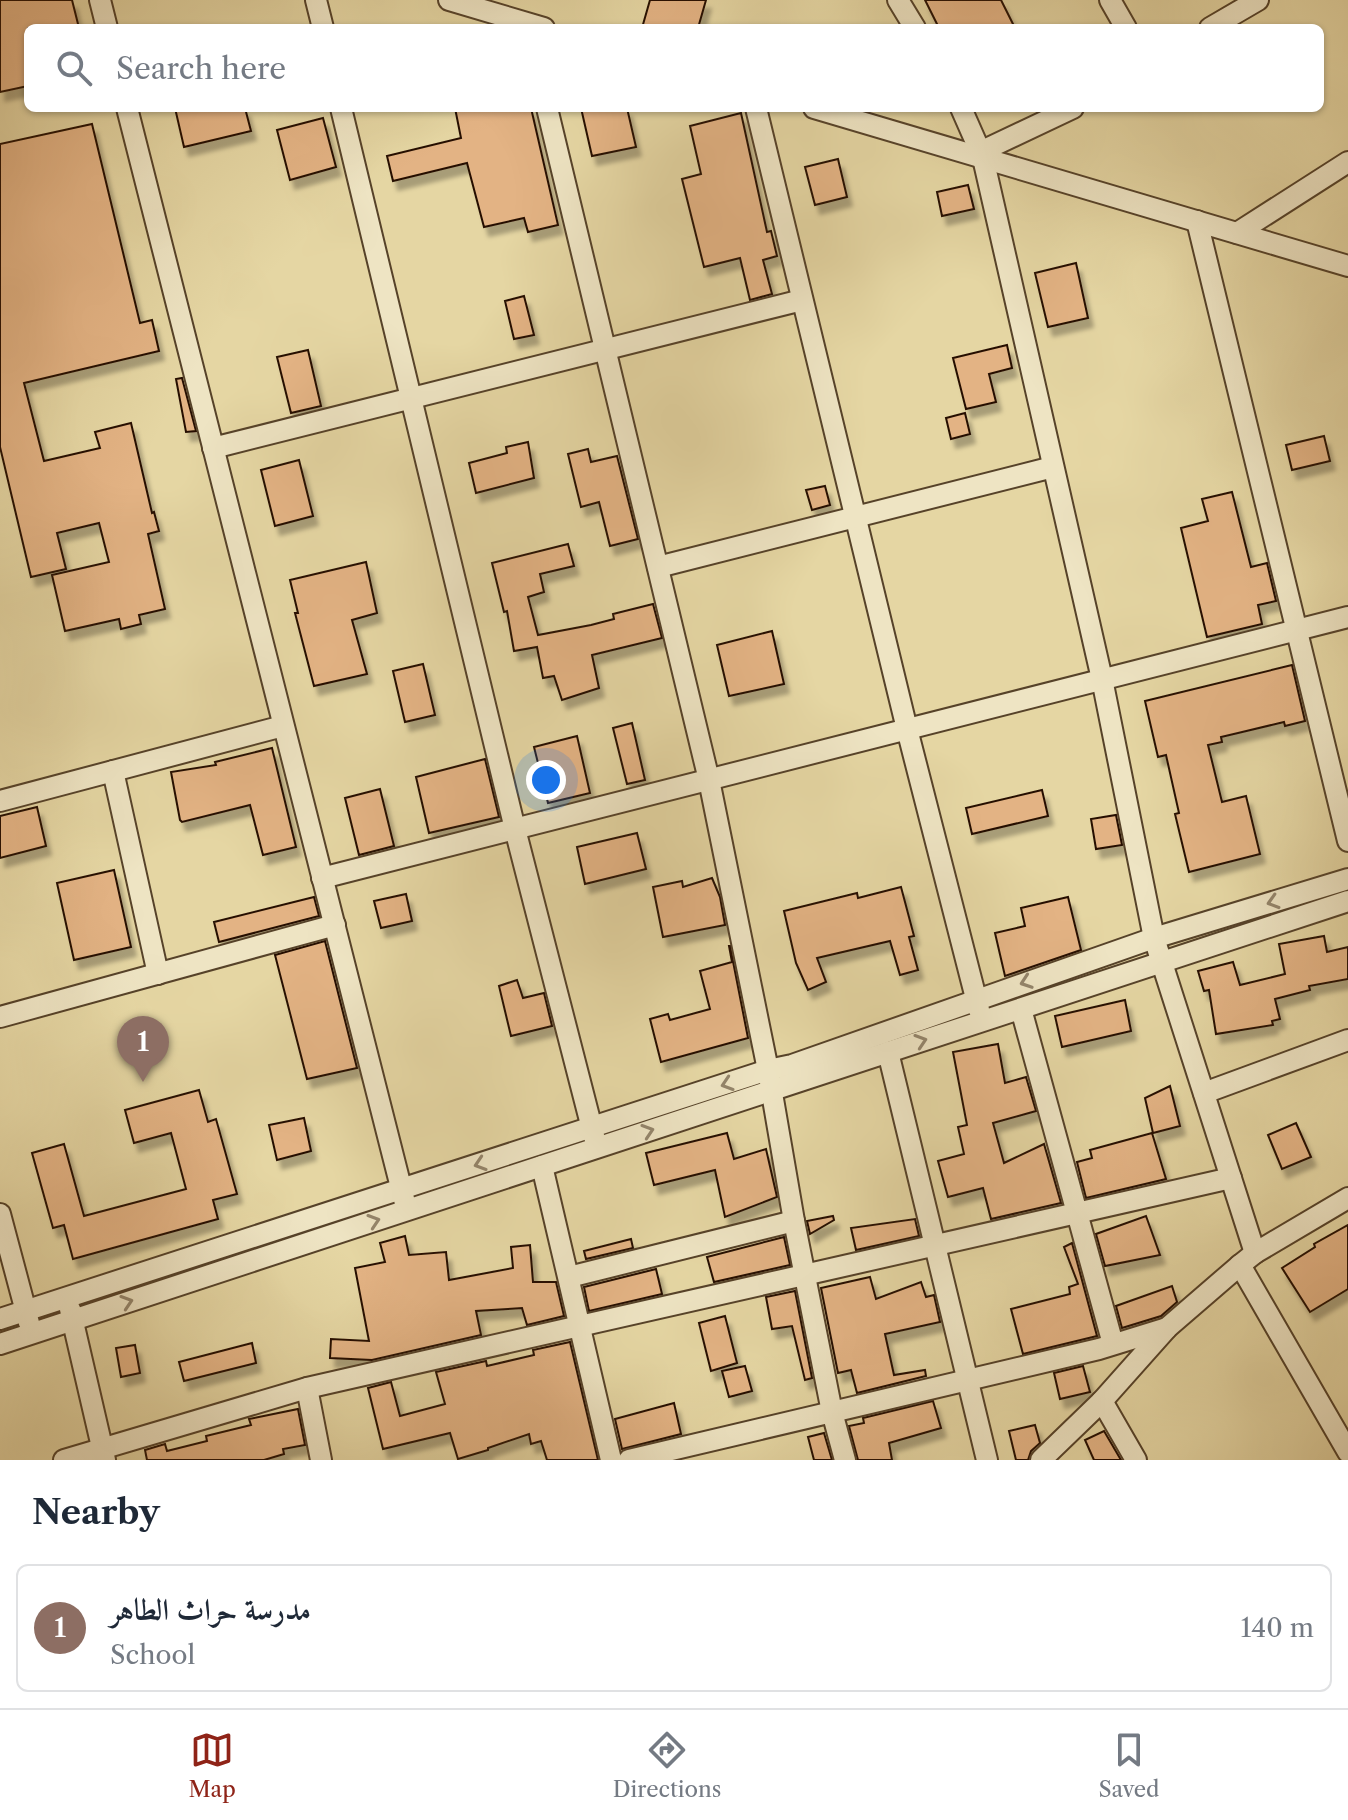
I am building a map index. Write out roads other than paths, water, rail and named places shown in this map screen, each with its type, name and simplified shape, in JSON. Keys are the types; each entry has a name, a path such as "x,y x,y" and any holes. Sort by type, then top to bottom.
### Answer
{"street":[{"path":"100,0 106,24"},
{"path":"316,0 322,24"},
{"path":"449,0 527,24"},
{"path":"513,0 531,24"},
{"path":"898,0 913,24"},
{"path":"1110,0 1124,24"},
{"path":"1217,24 1258,0"},
{"path":"128,112 407,1210"},
{"path":"342,112 515,829 595,1138"},
{"path":"548,112 709,780 832,1412 845,1460"},
{"path":"757,112 907,729 982,1021"},
{"path":"828,112 1348,266"},
{"path":"963,112 981,155 1102,679 1161,963 1231,1178 1247,1259 1348,1452"},
{"path":"981,155 1065,112"},
{"path":"1237,233 1348,162"},
{"path":"1197,221 1348,841"},
{"path":"213,448 802,300"},
{"path":"658,567 1053,467"},
{"path":"322,878 1348,617"},
{"path":"0,801 283,726"},
{"path":"113,771 158,974"},
{"path":"769,1080 792,1065 976,999 1154,938 1348,879"},
{"path":"0,1319 402,1189 595,1138 769,1080 888,1052 1348,901"},
{"path":"0,1017 335,925"},
{"path":"1021,1009 1113,1344"},
{"path":"1204,1093 1348,1040"},
{"path":"888,1052 987,1460"},
{"path":"0,1344 542,1166 595,1138"},
{"path":"542,1166 611,1460"},
{"path":"64,1460 104,1455 307,1388 1231,1178"},
{"path":"1041,1460 1102,1401 1167,1328 1247,1259 1348,1198"},
{"path":"0,1214 33,1334"},
{"path":"569,1277 794,1221"},
{"path":"67,1298 104,1455"},
{"path":"629,1460 967,1380 1167,1328"},
{"path":"307,1388 321,1460"},
{"path":"1102,1401 1136,1460"}],"place":[{"name":"مدرسة حراث الطاهر","path":"143,1082"}]}
